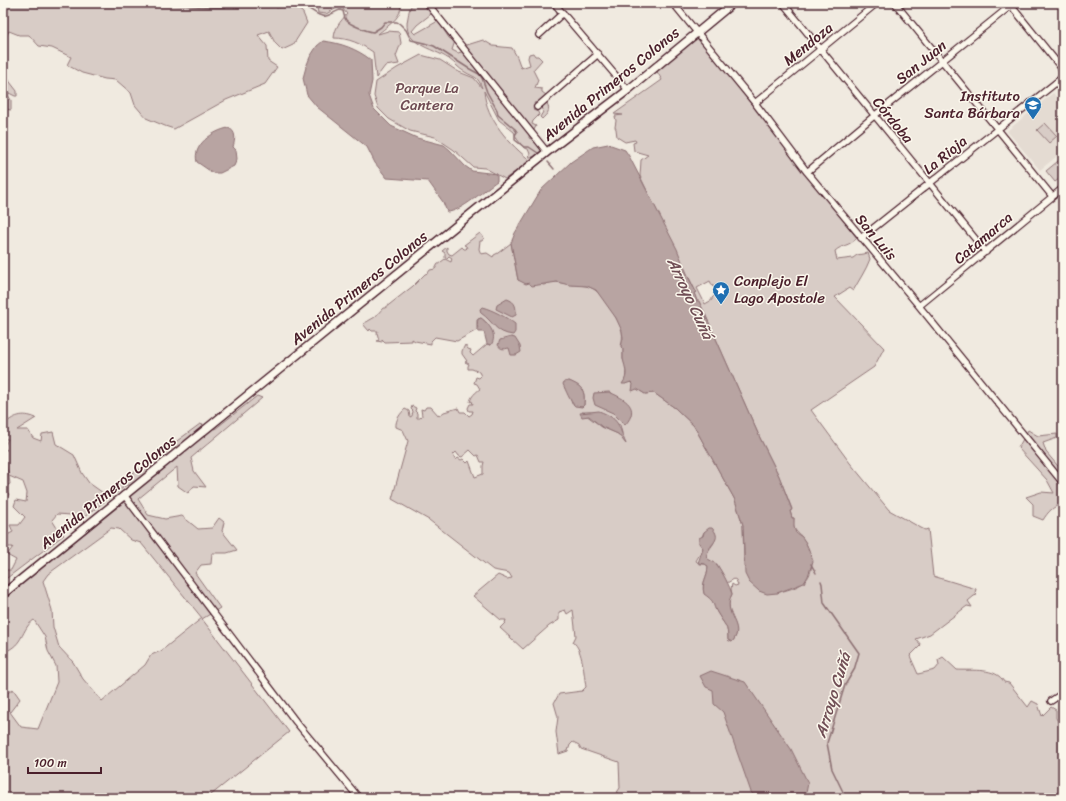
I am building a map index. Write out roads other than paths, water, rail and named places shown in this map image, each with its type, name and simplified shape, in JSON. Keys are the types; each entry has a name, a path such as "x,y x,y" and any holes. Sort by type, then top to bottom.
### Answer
{"street":[{"path":"427,3 547,152"},
{"path":"554,3 628,90"},
{"name":"San Luis","path":"673,3 755,103 807,172 1063,483"},
{"name":"Córdoba","path":"783,3 986,252"},
{"name":"Mendoza","path":"755,103 877,3"},
{"path":"895,3 1052,196"},
{"name":"Avenida Primeros Colonos","path":"3,594 547,152 628,90 730,4"},
{"path":"1012,4 1063,70"},
{"name":"San Juan","path":"807,172 1012,4"},
{"path":"539,35 563,13"},
{"path":"537,107 598,54"},
{"name":"La Rioja","path":"861,238 1063,77"},
{"name":"Catamarca","path":"918,306 1063,188"},
{"path":"124,495 296,722 359,798"},
{"path":"1052,701 1063,692"}],"water":[{"path":"323,41 348,47 371,60 372,81 369,95 374,109 391,126 417,138 444,145 472,171 497,174 497,181 473,200 453,211 447,212 443,202 428,181 387,178 375,163 367,147 317,107 307,95 303,78 306,67 317,46"},
{"path":"228,128 234,133 235,139 233,147 236,150 237,159 234,166 220,173 213,173 197,162 196,156 198,150 210,136 216,132"},
{"path":"608,144 625,150 629,156 677,249 696,292 694,293 697,301 699,301 760,438 779,476 792,510 790,511 792,518 794,518 796,533 802,537 806,543 813,561 804,583 777,593 767,594 759,591 749,582 745,574 743,525 735,500 694,426 675,408 654,393 645,394 637,389 632,391 633,384 631,382 622,384 626,375 623,349 621,347 623,338 622,331 616,318 596,290 587,286 569,285 557,282 532,286 529,283 526,284 518,280 511,243 515,233 541,190 571,162 593,147"},
{"path":"507,299 514,303 516,307 516,315 512,317 496,309 497,305"},
{"path":"482,307 499,314 515,324 515,332 513,335 498,330 481,313 480,309"},
{"path":"481,318 492,330 494,337 491,345 487,344 484,332 478,331 478,319"},
{"path":"511,337 515,338 520,346 521,352 516,355 511,355 509,348 504,349 498,345 500,340"},
{"path":"569,381 580,387 583,392 584,405 582,407 575,406 568,396 563,384 564,382"},
{"path":"609,392 625,401 631,408 632,413 630,419 625,425 613,413 595,405 593,398 594,393"},
{"path":"599,411 615,420 626,444 618,434 602,427 589,416 582,417 580,413"},
{"path":"709,528 712,528 715,532 716,538 706,557 719,568 730,587 732,594 729,601 729,608 737,630 736,636 732,642 728,640 727,628 712,601 704,594 703,590 708,566 698,563 703,548 699,543 699,538 703,536 704,532"},
{"path":"711,671 745,682 791,749 808,783 805,798 756,798 751,792 723,712 714,704 713,690 706,687 700,676"}],"waterway":[{"name":"Arroyo Cuñá","path":"165,3 191,6 230,7 295,5 307,7 316,14 323,16 340,10 343,11 348,22 359,28 373,32 381,27 385,22 397,22 406,30 411,40 434,46 479,74 498,115 517,132 515,135 515,140 524,147 529,147 538,153"},
{"name":"Arroyo Cuñá","path":"548,162 554,169"},
{"name":"Arroyo Cuñá","path":"811,564 816,573"},
{"name":"Arroyo Cuñá","path":"821,581 824,603 859,653 854,670 845,685 827,743 832,769 846,798"}],"place":[{"name":"Instituto Santa Bárbara","path":"1033,120"},
{"name":"Conplejo El Lago Apostole","path":"721,305"}],"park label":[{"name":"Parque La Cantera","path":"427,96"}]}
